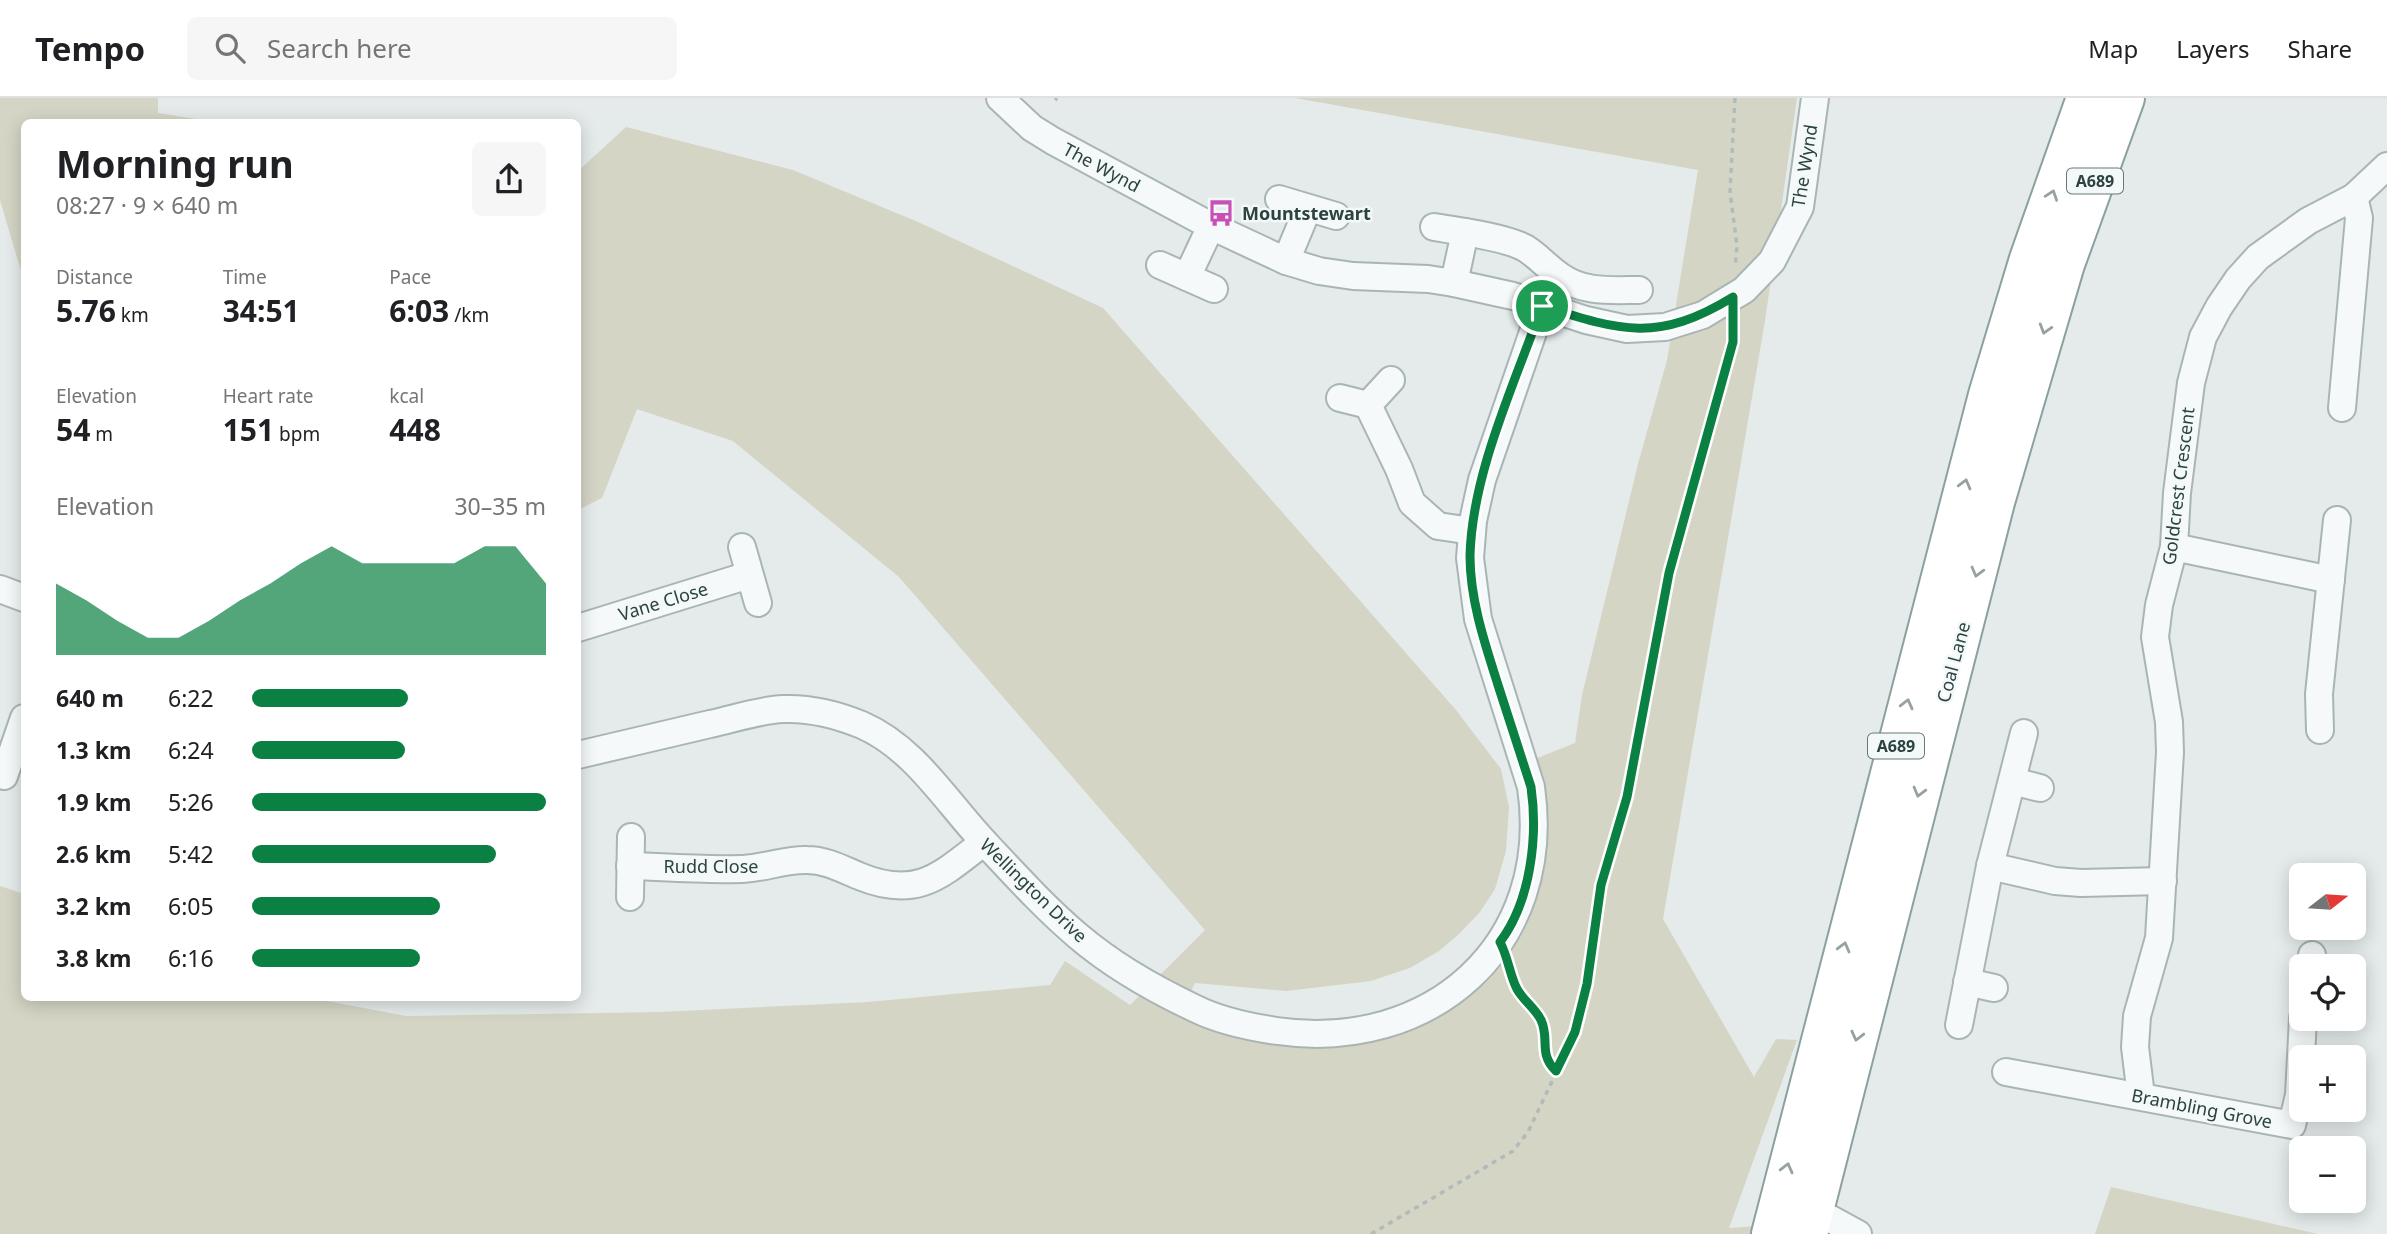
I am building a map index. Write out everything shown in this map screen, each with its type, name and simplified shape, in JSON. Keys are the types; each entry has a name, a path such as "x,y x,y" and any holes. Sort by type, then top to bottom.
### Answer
{"highway":[{"name":"Coal Lane","path":"1771,1234 1988,395 2029,259 2087,98"},
{"name":"Coal Lane","path":"1811,1222 1995,502 2065,264 2125,98"}],"street":[{"name":"The Wynd","path":"1000,98 1032,128 1053,141 1212,226 1286,261 1319,271 1353,276 1427,279 1454,284 1513,296 1586,320 1627,329 1665,327 1703,315 1744,290 1772,261 1800,207 1815,98"},
{"path":"2342,408 2358,218 2375,186"},
{"name":"Goldcrest Crescent","path":"2141,1096 2135,1047 2137,1016 2160,939 2169,722 2155,637 2174,547 2177,493 2191,383 2208,327 2238,279 2258,257 2308,221 2375,186"},
{"path":"1279,199 1336,216"},
{"path":"1286,261 1308,208"},
{"path":"1187,277 1212,226"},
{"path":"1434,227 1525,248 1562,278 1581,287 1599,290 1639,289"},
{"path":"1454,284 1465,232"},
{"path":"1160,265 1214,289"},
{"name":"Wellington Drive","path":"581,754 768,711 795,709 834,715 882,735 900,748 1045,906 1080,938 1171,996 1207,1014 1248,1027 1305,1035 1354,1031 1394,1022 1420,1012 1445,998 1476,972 1500,942 1524,894 1532,854 1534,809 1531,787 1478,620 1470,558 1472,531 1482,480 1542,306"},
{"path":"1368,404 1391,380"},
{"path":"1340,398 1368,404"},
{"path":"1368,404 1399,468 1412,503 1437,526 1472,531"},
{"path":"2320,730 2319,694 2337,520"},
{"path":"742,547 758,603"},
{"path":"2174,547 2331,580"},
{"name":"Vane Close","path":"581,627 750,575"},
{"path":"0,589 21,597"},
{"path":"1959,1025 1990,866 2024,733"},
{"path":"4,776 19,751"},
{"path":"2012,780 2040,788"},
{"path":"630,897 631,837"},
{"name":"Rudd Close","path":"630,866 746,869 806,859 834,865 870,881 912,886 940,876 984,842"},
{"path":"1990,866 2055,881 2163,881"},
{"path":"1967,982 1994,988"},
{"name":"Brambling Grove","path":"2006,1072 2292,1125 2299,1095 2302,1031"},
{"path":"1811,1222 1858,1234"}],"path":[{"path":"1371,1234 1513,1151 1528,1132 1575,1032 1587,984 1601,885 1627,797 1669,573 1733,342 1737,246 1730,192 1735,98"},
{"path":"1500,942 1516,987 1541,1020 1545,1032 1546,1060 1556,1071"}],"green space":[{"path":"0,98 158,98 158,113 196,119 21,119 21,271 0,200"},
{"path":"1295,98 1797,98 1765,321 1663,919 1754,1077 1776,1039 1797,1040 1729,1228 1758,1226 1756,1234 0,1234 0,886 21,893 21,1001 327,1001 406,1016 659,1012 868,1002 1050,985 1065,961 1130,1005 1205,930 899,577 733,441 637,409 602,498 581,508 581,168 626,127 793,170 918,222 1103,308 1456,710 1501,769 1509,807 1506,851 1495,889 1480,912 1439,951 1410,968 1371,981 1286,991 1195,983 1180,1012 1253,1040 1317,1048 1378,1040 1440,1015 1480,985 1530,916 1542,867 1547,820 1542,783 1535,759 1575,743 1582,695 1638,464 1667,360 1698,170"},
{"path":"2111,1187 2318,1234 2095,1234"}],"place":[{"name":"Mountstewart","path":"1221,213"}],"route":[{"path":"1733,297 1734,328 1726,371 1669,573 1627,797 1601,885 1587,984 1575,1032 1556,1071 1546,1060 1545,1032 1541,1020 1516,987 1507,955 1500,942 1524,894 1532,854 1534,809 1531,787 1478,620 1470,558 1473,521 1482,480 1542,306 1627,329 1665,327 1703,315 1733,297"}]}
